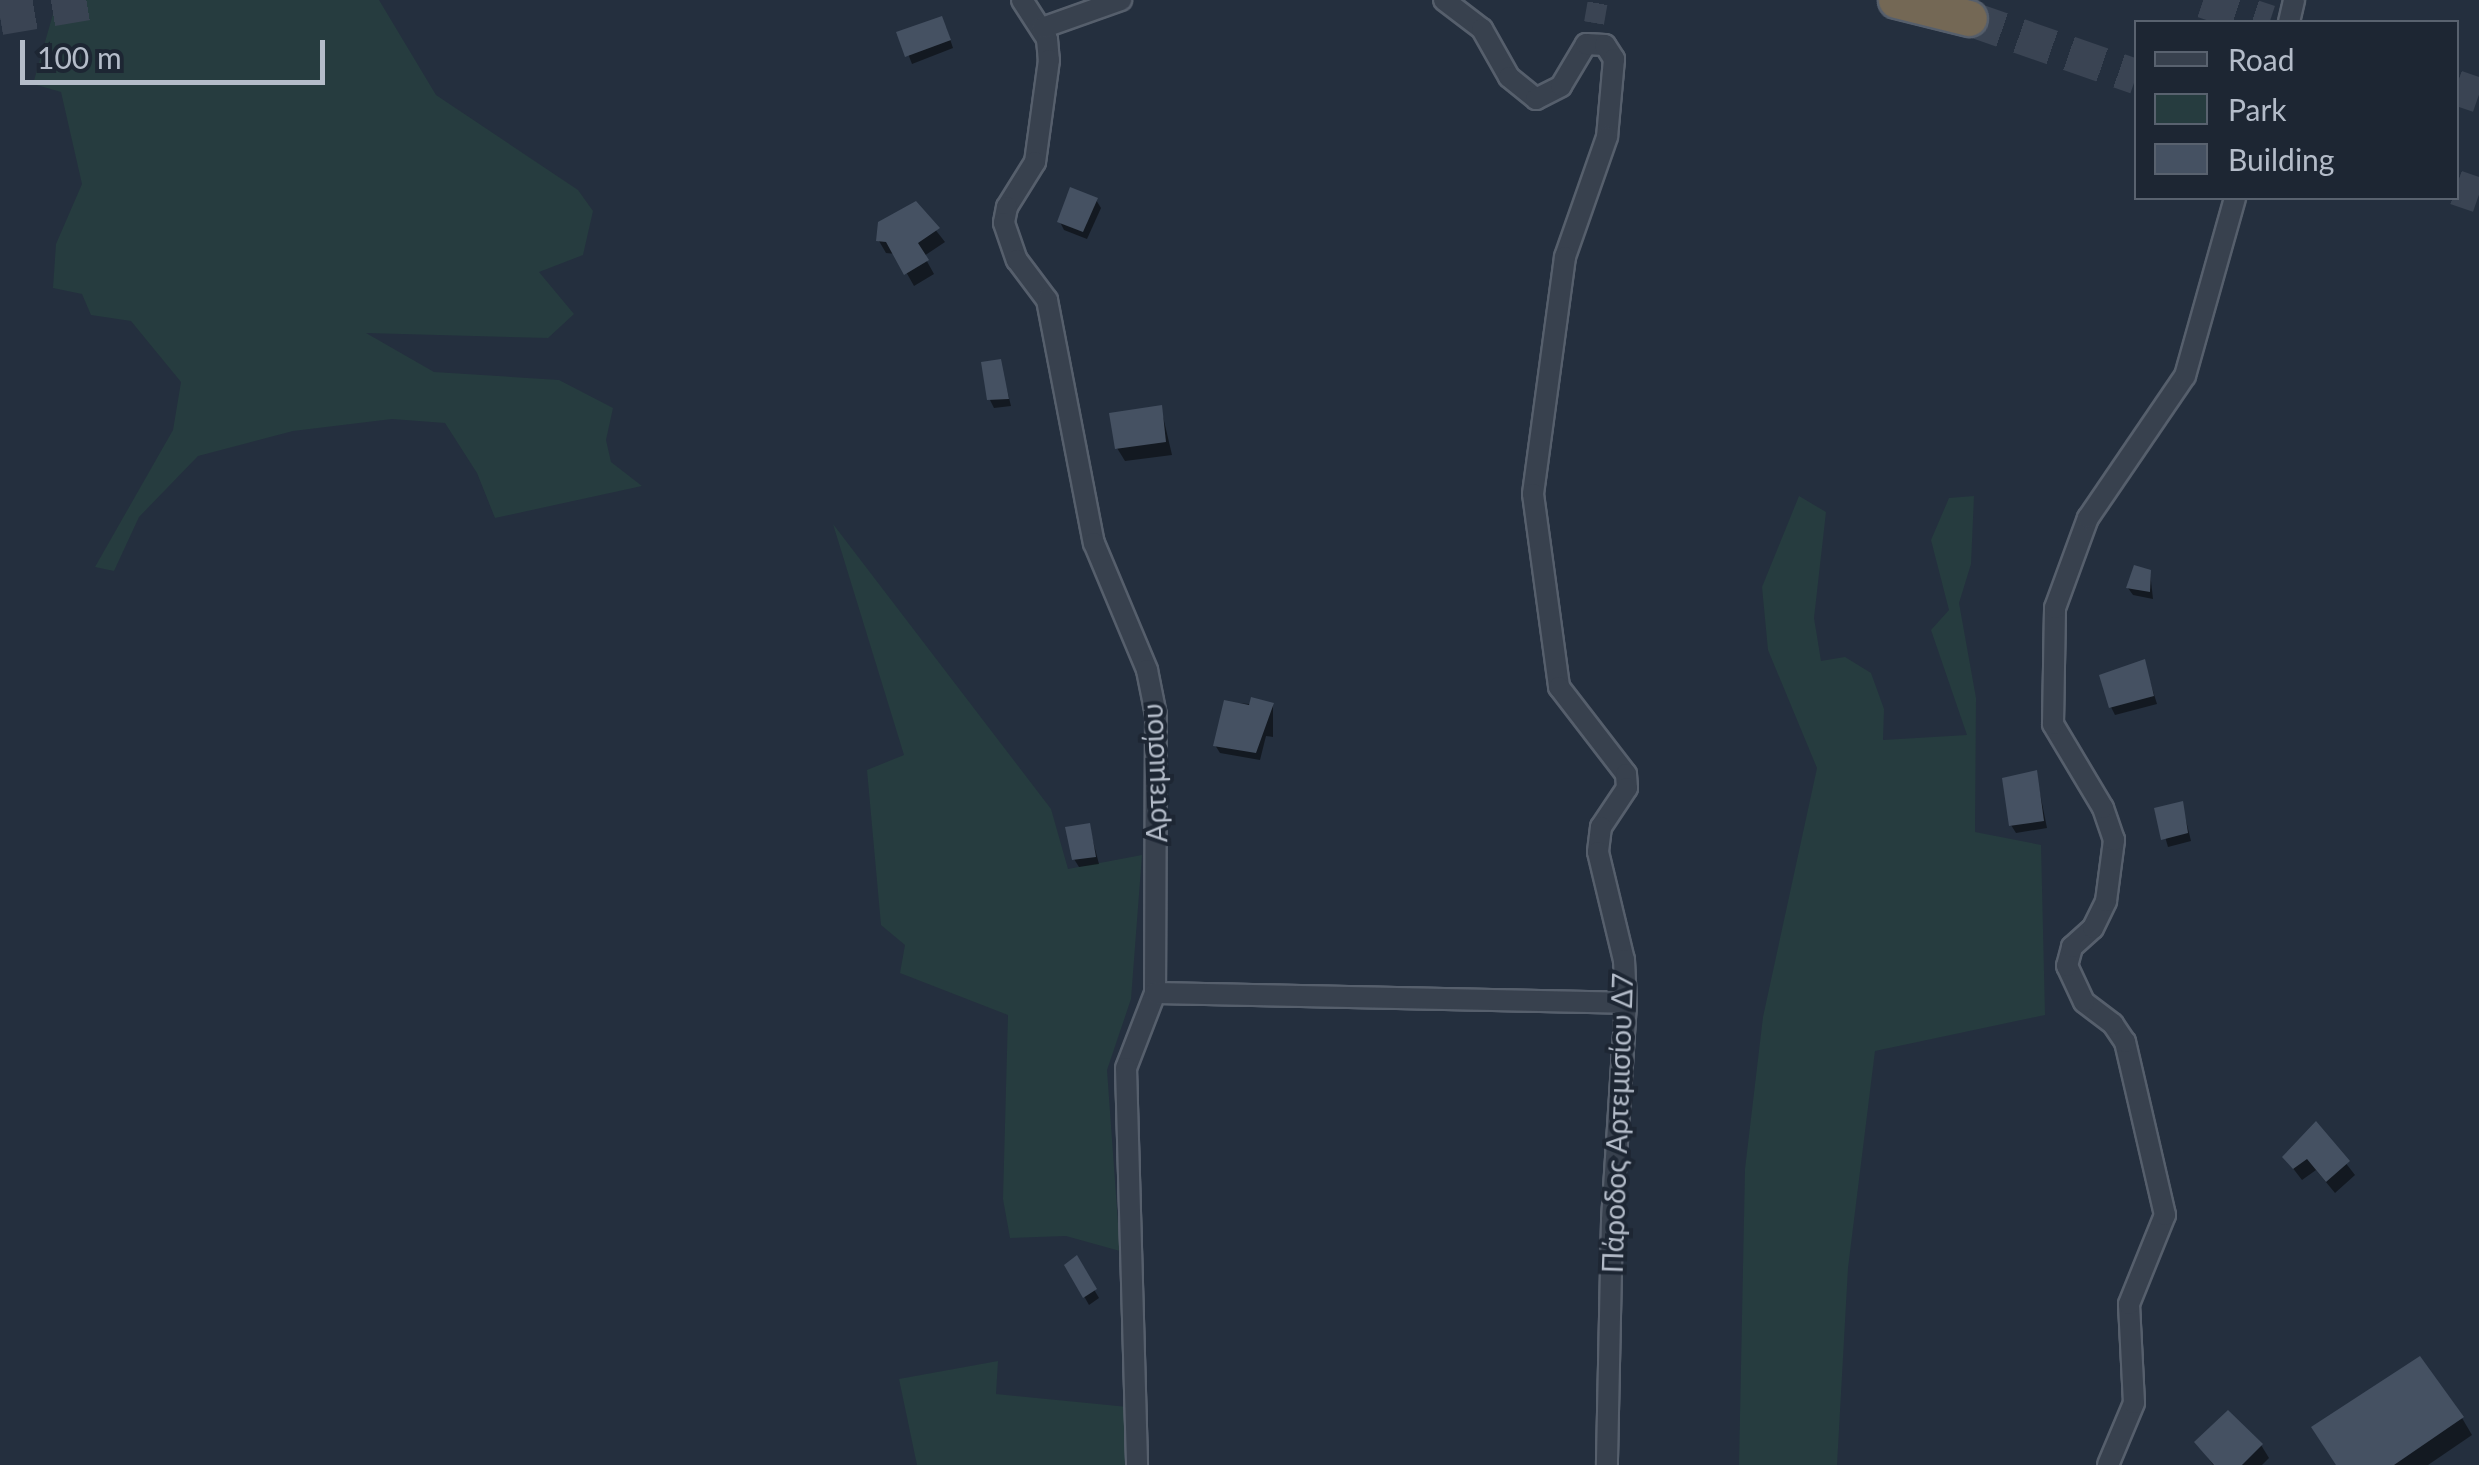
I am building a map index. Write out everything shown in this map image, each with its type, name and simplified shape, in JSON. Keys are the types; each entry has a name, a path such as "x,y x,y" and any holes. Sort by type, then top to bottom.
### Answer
{"highway":[{"path":"1896,0 1969,18"}],"street":[{"name":"Αρτεμισίου","path":"1022,0 1042,28 1049,60 1039,146 1004,223 1017,260 1046,300 1094,543 1146,670 1156,715 1155,992 1126,1068 1138,1465"},
{"path":"1042,28 1121,0"},
{"path":"1444,0 1482,29 1508,78 1536,99 1561,86 1594,23"},
{"name":"Πάροδος Αρτεμισίου Δ7","path":"1586,44 1605,45 1614,60 1607,137 1565,257 1532,494 1560,687 1626,774 1627,788 1602,827 1598,852 1624,960 1626,1003 1612,1221 1607,1465"},
{"path":"2108,1465 2134,1403 2130,1304 2165,1216 2125,1042 2113,1024 2084,1002 2067,966 2072,947 2093,928 2106,901 2114,840 2104,808 2054,724 2055,608 2088,518 2185,376 2234,200"},
{"path":"1155,992 1626,1003"}],"green space":[{"path":"57,0 379,0 436,95 578,190 593,211 583,255 539,272 574,314 548,338 366,333 434,372 559,380 613,408 606,440 611,462 642,486 495,518 477,473 445,423 392,419 293,431 198,456 139,517 114,571 95,567 173,430 181,382 131,321 91,315 82,294 53,288 56,244 82,184 61,92 33,84"},
{"path":"1799,496 1826,512 1814,618 1821,661 1845,657 1871,673 1884,709 1883,740 1967,735 1931,630 1949,610 1931,540 1949,498 1974,496 1971,564 1959,603 1976,698 1975,832 2041,845 2045,1015 1875,1051 1848,1268 1837,1465 1739,1465 1745,1169 1763,1017 1817,768 1768,650 1762,587"},
{"path":"833,524 1051,809 1068,869 1142,855 1131,999 1107,1070 1120,1251 1066,1236 1010,1238 1003,1199 1008,1015 900,973 905,945 881,925 867,770 904,755"},
{"path":"998,1361 996,1394 1128,1407 1129,1465 917,1465 899,1379"}],"building":[{"path":"942,16 951,40 905,57 896,32"},
{"path":"1070,187 1098,198 1083,232 1057,222"},
{"path":"916,201 940,228 918,243 929,260 904,275 886,242 876,241 878,222"},
{"path":"1001,359 1009,399 987,400 981,362"},
{"path":"1162,405 1166,442 1115,449 1109,413"},
{"path":"2134,565 2151,570 2150,592 2126,588"},
{"path":"2145,659 2154,696 2109,708 2099,675"},
{"path":"1251,697 1274,703 1256,753 1213,746 1224,700 1249,705"},
{"path":"2037,770 2044,821 2009,826 2002,778"},
{"path":"2183,801 2188,833 2161,840 2154,808"},
{"path":"1090,823 1096,857 1072,860 1065,827"},
{"path":"2316,1121 2350,1161 2326,1182 2307,1159 2293,1169 2282,1157"},
{"path":"1077,1255 1097,1289 1083,1298 1064,1265"},
{"path":"2420,1356 2464,1417 2394,1465 2336,1465 2311,1427"},
{"path":"2228,1410 2263,1444 2242,1465 2214,1465 2194,1442"}],"tunnel":[{"path":"0,17 101,0"},
{"path":"1594,23 1598,0"},
{"path":"2203,0 2263,20"},
{"path":"1969,18 2134,75"},
{"path":"2459,88 2479,95"},
{"path":"2459,188 2479,195"}]}
